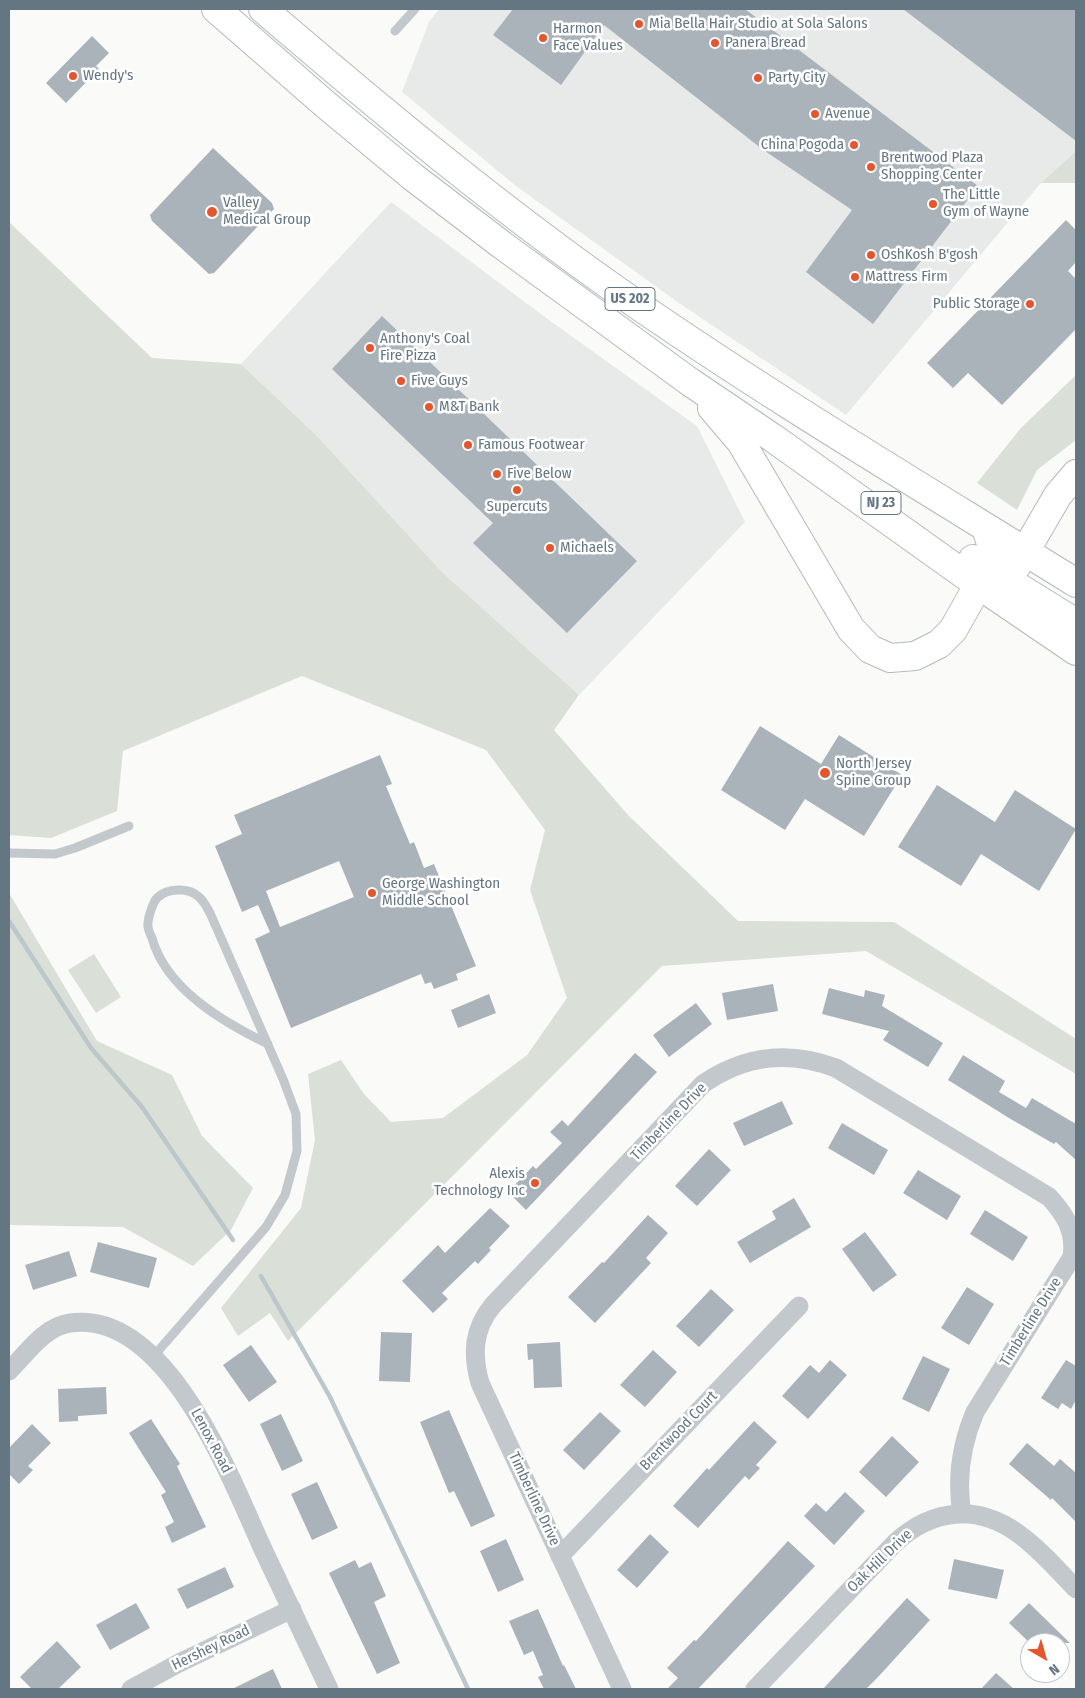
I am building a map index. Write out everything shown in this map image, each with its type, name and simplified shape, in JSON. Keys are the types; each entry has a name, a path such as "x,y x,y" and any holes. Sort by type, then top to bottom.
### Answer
{"highway":[{"name":"US 202","path":"216,9 302,85 413,177 549,280 690,382 773,438"},
{"name":"US 202","path":"264,9 435,152 615,289 755,384 1076,583"},
{"path":"690,382 741,442 835,605 850,629 870,649 890,658 902,659 928,652 954,630 983,576 993,550 986,528"},
{"name":"NJ 23","path":"773,438 983,576 1011,582 1076,623"},
{"path":"1020,613 1011,582 1024,551 1058,495 1076,474"},
{"path":"983,576 1020,613 1076,651"}],"street":[{"name":"Timberline Drive","path":"622,1689 480,1383 475,1356 477,1331 483,1317 493,1305 703,1084 721,1072 756,1059 779,1057 803,1059 836,1068 1048,1197 1067,1221 1072,1234 1072,1257 975,1412 966,1433 961,1455 959,1480 962,1514"},
{"name":"Brentwood Court","path":"560,1556 799,1306"},
{"name":"Lenox Road","path":"9,1371 46,1334 69,1323 97,1323 115,1329 132,1339 152,1358 174,1381 211,1436 329,1689"},
{"name":"Oak Hill Drive","path":"755,1689 905,1533 934,1518 962,1514 984,1516 1016,1532 1076,1589"},
{"name":"Hershey Road","path":"132,1689 179,1663 292,1610"}],"lane":[{"path":"395,31 415,9"},
{"path":"9,853 55,854 129,826"},
{"path":"152,1358 266,1227 285,1195 297,1151 296,1114 268,1044 210,912 199,896 183,890 168,891 156,899 148,924 154,948 168,972 194,998 237,1029 268,1044"}],"shaded area":[{"name":"Brentwood Plaza Shopping Center","path":"439,9 1076,9 1076,151 1041,183 846,415 679,303 516,186 402,92 429,22"},
{"path":"1076,151 1076,183 1041,183"},
{"path":"391,202 549,320 697,426 745,522 579,695 443,573 317,436 241,364"},
{"path":"9,222 152,358 241,364 317,436 443,573 579,695 554,730 628,815 738,921 894,922 1076,1039 1076,1074 866,951 662,966 288,1341 270,1313 238,1336 221,1308 301,1208 315,1140 308,1074 341,1060 364,1094 391,1122 443,1118 527,1055 567,998 530,890 545,830 486,750 302,676 123,751 117,811 51,838 9,835"},
{"path":"1076,375 1076,440 1037,470 1017,510 977,483 1020,429"},
{"path":"9,893 97,1041 172,1075 202,1136 253,1188 231,1230 193,1266 123,1227 9,1225"},
{"path":"94,954 121,997 96,1013 68,970"}],"building":[{"name":"Brentwood Plaza Shopping Center","path":"513,9 745,9 978,186 873,324 806,272 852,210 762,149 604,25 561,85 493,35"},
{"path":"903,9 1076,9 1076,141"},
{"name":"Wendy's","path":"92,36 109,53 96,66 99,69 66,103 46,83"},
{"name":"Valley Medical Group","path":"213,148 272,203 274,209 214,273 209,274 152,221 150,215"},
{"name":"Public Storage","path":"1066,220 1076,230 1076,262 1068,271 1076,279 1076,329 1002,405 968,373 953,388 927,363"},
{"path":"382,316 637,561 567,633 473,543 493,523 332,369"},
{"path":"760,726 821,764 839,735 902,775 864,836 805,799 785,830 721,790"},
{"name":"George Washington Middle School","path":"380,755 392,784 386,786 410,844 414,842 424,868 434,864 476,966 456,974 458,980 434,989 431,982 425,984 421,974 291,1028 255,939 270,932 258,905 242,912 215,846 242,834 234,815","holes":["339,861 354,897 280,927 266,891"]},
{"path":"937,785 995,822 1015,790 1076,829 1039,891 981,854 961,886 898,847"},
{"path":"773,984 778,1011 727,1020 722,993"},
{"path":"829,988 864,997 865,990 885,995 882,1006 943,1043 928,1067 883,1040 889,1031 822,1014"},
{"path":"489,994 496,1013 458,1028 451,1010"},
{"path":"696,1003 712,1024 669,1057 653,1035"},
{"path":"635,1053 657,1072 526,1210 508,1192 533,1166 536,1169 562,1143 550,1132 562,1120 568,1126"},
{"path":"963,1055 1005,1081 999,1092 1026,1108 1032,1098 1076,1124 1076,1160 1056,1142 1054,1144 948,1080"},
{"path":"782,1101 793,1124 744,1146 733,1123"},
{"path":"842,1123 888,1150 874,1175 828,1148"},
{"path":"709,1149 731,1170 697,1206 675,1186"},
{"path":"918,1170 961,1196 947,1220 903,1193"},
{"path":"794,1198 811,1227 750,1263 737,1242 776,1219 772,1211"},
{"path":"490,1208 510,1226 489,1248 491,1250 478,1264 475,1261 442,1293 448,1299 433,1313 402,1281 438,1245 445,1253"},
{"path":"985,1210 1028,1237 1013,1261 970,1234"},
{"path":"648,1215 668,1233 646,1258 651,1263 595,1323 568,1297 602,1262 604,1263"},
{"path":"865,1232 897,1275 873,1292 842,1249"},
{"path":"98,1242 157,1258 149,1288 90,1272"},
{"path":"69,1251 77,1276 33,1290 25,1265"},
{"path":"967,1287 994,1304 969,1345 941,1328"},
{"path":"711,1289 734,1310 699,1347 676,1326"},
{"path":"381,1332 412,1333 410,1382 379,1381"},
{"path":"560,1342 562,1387 534,1388 533,1359 528,1360 527,1344"},
{"path":"251,1345 277,1382 249,1402 223,1365"},
{"path":"653,1350 677,1372 645,1407 620,1385"},
{"path":"923,1356 950,1369 929,1412 902,1399"},
{"path":"830,1360 847,1375 808,1419 782,1396 810,1365 819,1373"},
{"path":"1066,1360 1076,1366 1076,1400 1071,1409 1062,1403 1058,1409 1041,1398"},
{"path":"106,1387 107,1414 78,1416 78,1421 59,1422 58,1389"},
{"path":"449,1410 495,1516 471,1527 454,1491 449,1493 420,1422"},
{"path":"600,1412 621,1431 584,1470 563,1450"},
{"path":"281,1414 303,1461 282,1471 260,1424"},
{"path":"151,1419 180,1464 177,1466 206,1527 172,1543 165,1527 174,1522 161,1495 166,1492 129,1433"},
{"path":"754,1421 777,1442 756,1465 760,1468 749,1480 745,1476 698,1528 673,1506 707,1468 709,1470"},
{"path":"32,1424 51,1443 28,1466 33,1470 19,1484 9,1474 9,1448"},
{"path":"892,1436 919,1462 886,1497 859,1472"},
{"path":"1027,1443 1054,1466 1060,1459 1076,1473 1076,1522 1052,1498 1051,1500 1009,1464"},
{"path":"317,1482 338,1528 312,1540 291,1494"},
{"path":"845,1492 865,1511 834,1545 804,1516 816,1503 826,1512"},
{"path":"650,1534 669,1552 637,1588 617,1570"},
{"path":"506,1539 524,1580 498,1592 480,1551"},
{"path":"788,1541 815,1566 698,1689 667,1689 678,1678 667,1668 694,1640 696,1641"},
{"path":"954,1559 1004,1570 997,1599 948,1589"},
{"path":"355,1560 359,1568 371,1562 386,1596 374,1602 400,1663 377,1674 329,1573"},
{"path":"225,1567 234,1587 187,1609 177,1589"},
{"path":"907,1598 930,1620 879,1676 866,1689 823,1689"},
{"path":"136,1603 150,1628 110,1650 96,1625"},
{"path":"1029,1603 1060,1633 1020,1633 1009,1623"},
{"path":"538,1609 563,1666 576,1689 544,1689 538,1677 543,1675 533,1651 524,1655 509,1621"},
{"path":"57,1641 81,1667 58,1689 32,1689 20,1677"},
{"path":"273,1669 282,1689 232,1689"},
{"path":"996,1673 1014,1689 981,1689"}],"waterway":[{"path":"9,921 91,1048 142,1107 233,1240"},
{"path":"261,1276 330,1397 468,1689"}],"place":[{"name":"Mia Bella Hair Studio at Sola Salons","path":"639,24"},
{"name":"Harmon Face Values","path":"543,38"},
{"name":"Panera Bread","path":"715,43"},
{"name":"Wendy's","path":"73,76"},
{"name":"Party City","path":"758,78"},
{"name":"Avenue","path":"815,114"},
{"name":"China Pogoda","path":"854,145"},
{"name":"Brentwood Plaza Shopping Center","path":"871,167"},
{"name":"The Little Gym of Wayne","path":"933,204"},
{"name":"Valley Medical Group","path":"212,212"},
{"name":"OshKosh B'gosh","path":"871,255"},
{"name":"Mattress Firm","path":"855,277"},
{"name":"Public Storage","path":"1030,304"},
{"name":"Anthony's Coal Fire Pizza","path":"370,348"},
{"name":"Five Guys","path":"401,381"},
{"name":"M&T Bank","path":"429,407"},
{"name":"Famous Footwear","path":"468,445"},
{"name":"Five Below","path":"497,474"},
{"name":"Supercuts","path":"517,490"},
{"name":"Michaels","path":"550,548"},
{"name":"North Jersey Spine Group","path":"825,773"},
{"name":"George Washington Middle School","path":"372,893"},
{"name":"Alexis Technology Inc","path":"535,1183"}]}
